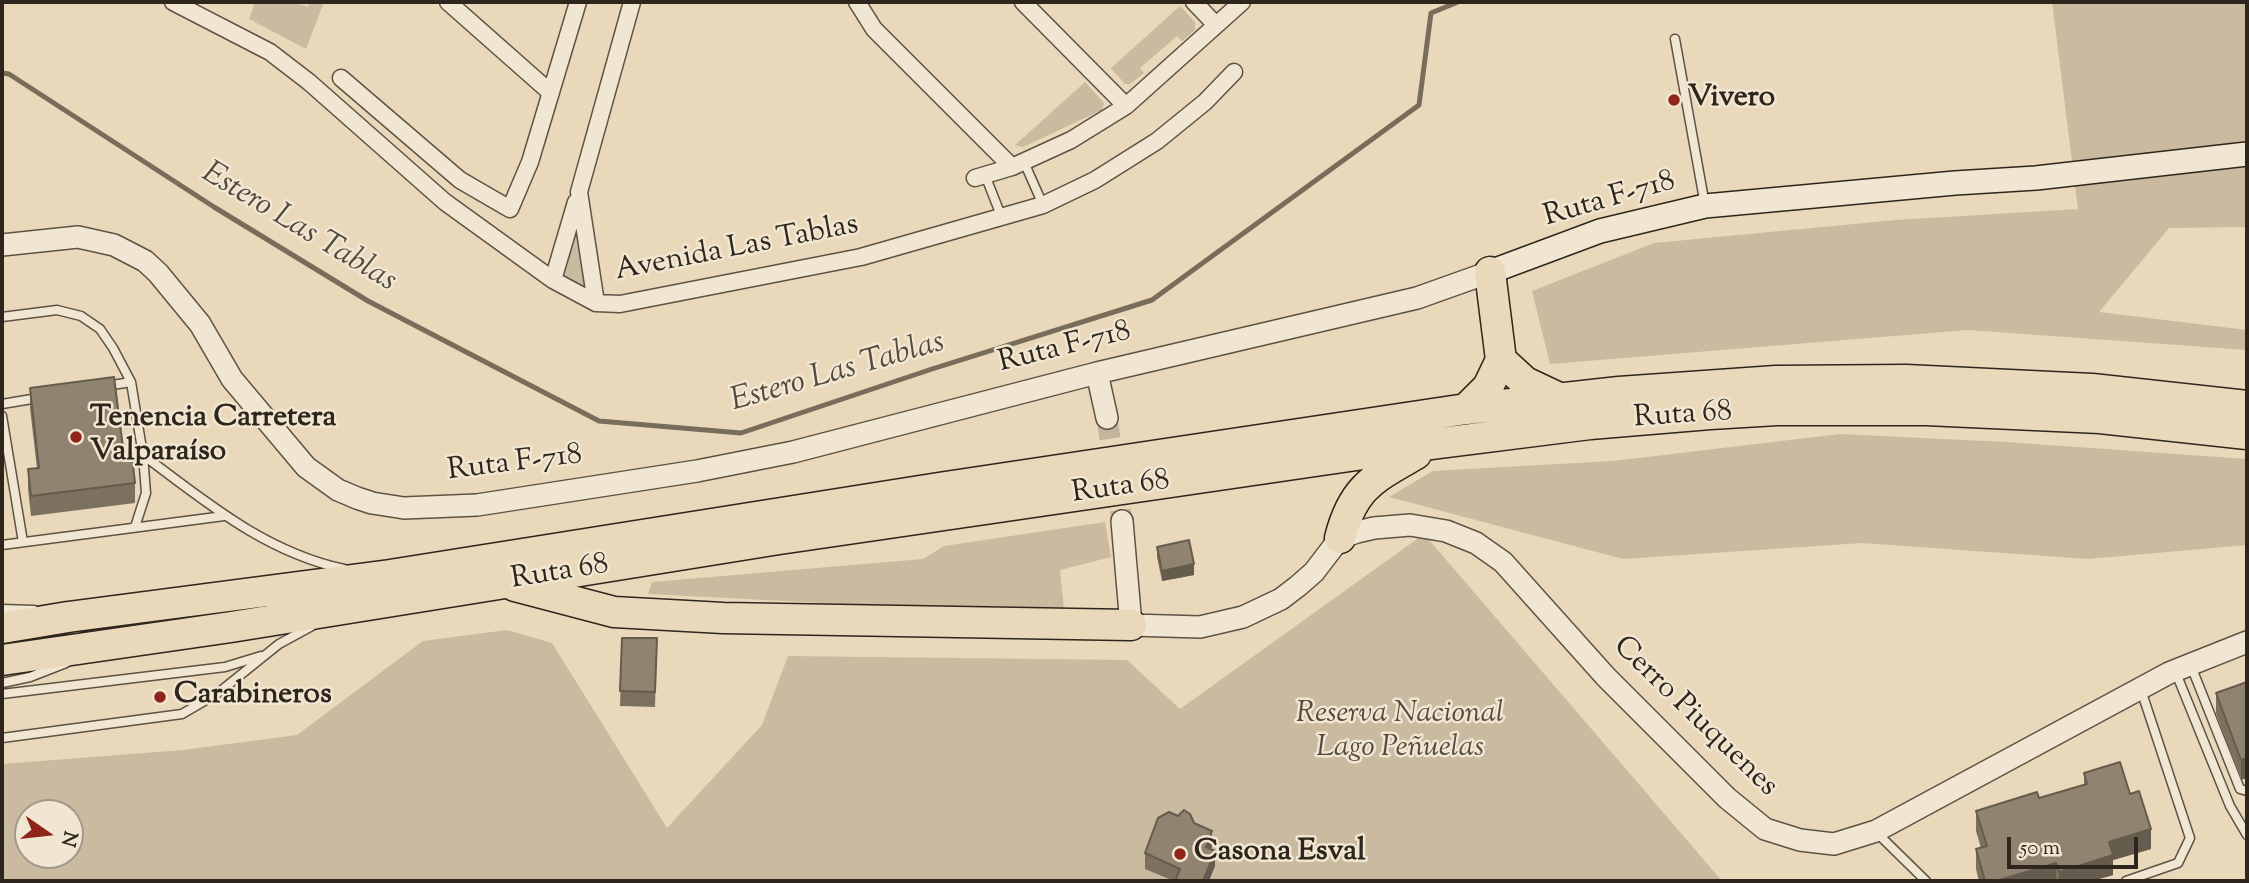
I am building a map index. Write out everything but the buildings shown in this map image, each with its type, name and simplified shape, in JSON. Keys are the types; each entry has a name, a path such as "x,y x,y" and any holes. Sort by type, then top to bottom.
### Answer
{"highway":[{"path":"1466,409 1488,387 1501,360 1490,272"},
{"path":"1501,360 1525,382 1561,399"},
{"name":"Ruta 68","path":"2,628 390,575 925,490 1466,409 1619,392 1789,381 1893,380 2092,389 2247,405"},
{"name":"Ruta 68","path":"2,660 372,605 793,537 1432,444 1590,424 1777,410 1844,409 2008,412 2147,422 2247,434"},
{"path":"1340,538 1348,513 1371,481 1432,444"},
{"path":"501,583 614,612 723,618 1131,625"}],"main road":[{"name":"Ruta F-718","path":"1490,272 1600,231 1705,206 2036,178 2247,154"}],"street":[{"name":"Avenida Las Tablas","path":"173,2 270,52 309,82 445,202 554,281 596,303 620,304 861,257 1043,205 1095,180 1157,141 1205,102 1234,72"},
{"path":"448,2 551,93"},
{"path":"341,78 460,180 510,209 530,162 578,2"},
{"path":"554,281 632,2"},
{"path":"857,2 874,29 1018,164"},
{"path":"1023,2 1126,106"},
{"path":"1194,2 1215,24"},
{"path":"980,176 1018,164 1071,140 1126,106 1241,2"},
{"path":"579,192 596,303"},
{"name":"Ruta F-718","path":"2,245 78,237 114,244 145,261 200,324 232,379 306,467 338,490 372,503 404,508 477,505 697,471 793,452 1097,373 1417,298 1490,272"},
{"path":"1097,373 1107,418"},
{"path":"1122,521 1131,625 1200,627 1243,617 1281,599 1298,586 1314,572 1340,538"},
{"name":"Cerro Piuquenes","path":"1340,538 1374,528 1410,525 1446,531 1476,543 1503,562 1606,677 1727,799 1765,829 1800,840 1834,844 1876,831 2182,666 2247,642"}],"lane":[{"path":"1675,39 1705,206"},
{"path":"1018,164 1043,205"},
{"path":"980,176 1002,218"},
{"path":"2,317 57,310 91,322 107,338 131,382 143,455 146,493 135,527"},
{"path":"92,388 131,382"},
{"path":"2,404 53,395"},
{"path":"2,416 23,542"},
{"path":"143,455 224,516 276,546 298,556 343,569 390,575"},
{"path":"2,545 224,516"},
{"path":"2,738 182,714 218,693 264,655 312,626 372,605"},
{"path":"2,609 27,609 68,617"},
{"path":"2,683 30,677 129,641"},
{"path":"2,694 225,667 264,655"},
{"path":"2182,666 2240,789 2247,791"},
{"path":"2182,666 2230,806 2247,835"},
{"path":"2126,881 2178,863 2190,838 2140,687"},
{"path":"1876,831 1926,881"}],"green space":[{"path":"255,2 292,2 308,7 310,2 324,2 306,49 249,19"},
{"path":"2052,2 2247,2 2247,227 2169,228 2099,312 2247,330 2247,350 1968,330 1550,364 1532,291 1654,243 1896,220 2078,209"},
{"path":"1180,6 1195,22 1195,30 1182,41 1177,36 1140,68 1144,73 1130,84 1125,84 1111,68"},
{"path":"1085,82 1104,103 1102,110 1023,147 1015,145"},
{"path":"576,229 585,284 583,286 562,275"},
{"path":"1840,434 2006,442 2247,459 2247,545 2088,559 1862,543 1623,559 1389,497 1433,471 1613,461"},
{"path":"1105,522 1111,557 1060,570 1064,609 960,610 648,594 652,582 923,559 944,546"},
{"name":"Reserva Nacional Lago Peñuelas","path":"1424,534 1722,881 2,881 2,764 183,750 297,735 423,641 507,630 552,643 667,828 762,725 788,656 1127,660 1180,709"}],"waterway":[{"name":"Estero Las Tablas","path":"2,73 9,74 214,207 368,301 599,421 741,433 1152,300 1419,105 1431,13 1458,2"}],"tunnel":[{"path":"1107,418 1122,521"}],"place":[{"name":"Vivero","path":"1674,100"},
{"name":"Tenencia Carretera Valparaíso","path":"76,437"},
{"name":"Carabineros","path":"160,697"},
{"name":"Casona Esval","path":"1180,854"}]}
